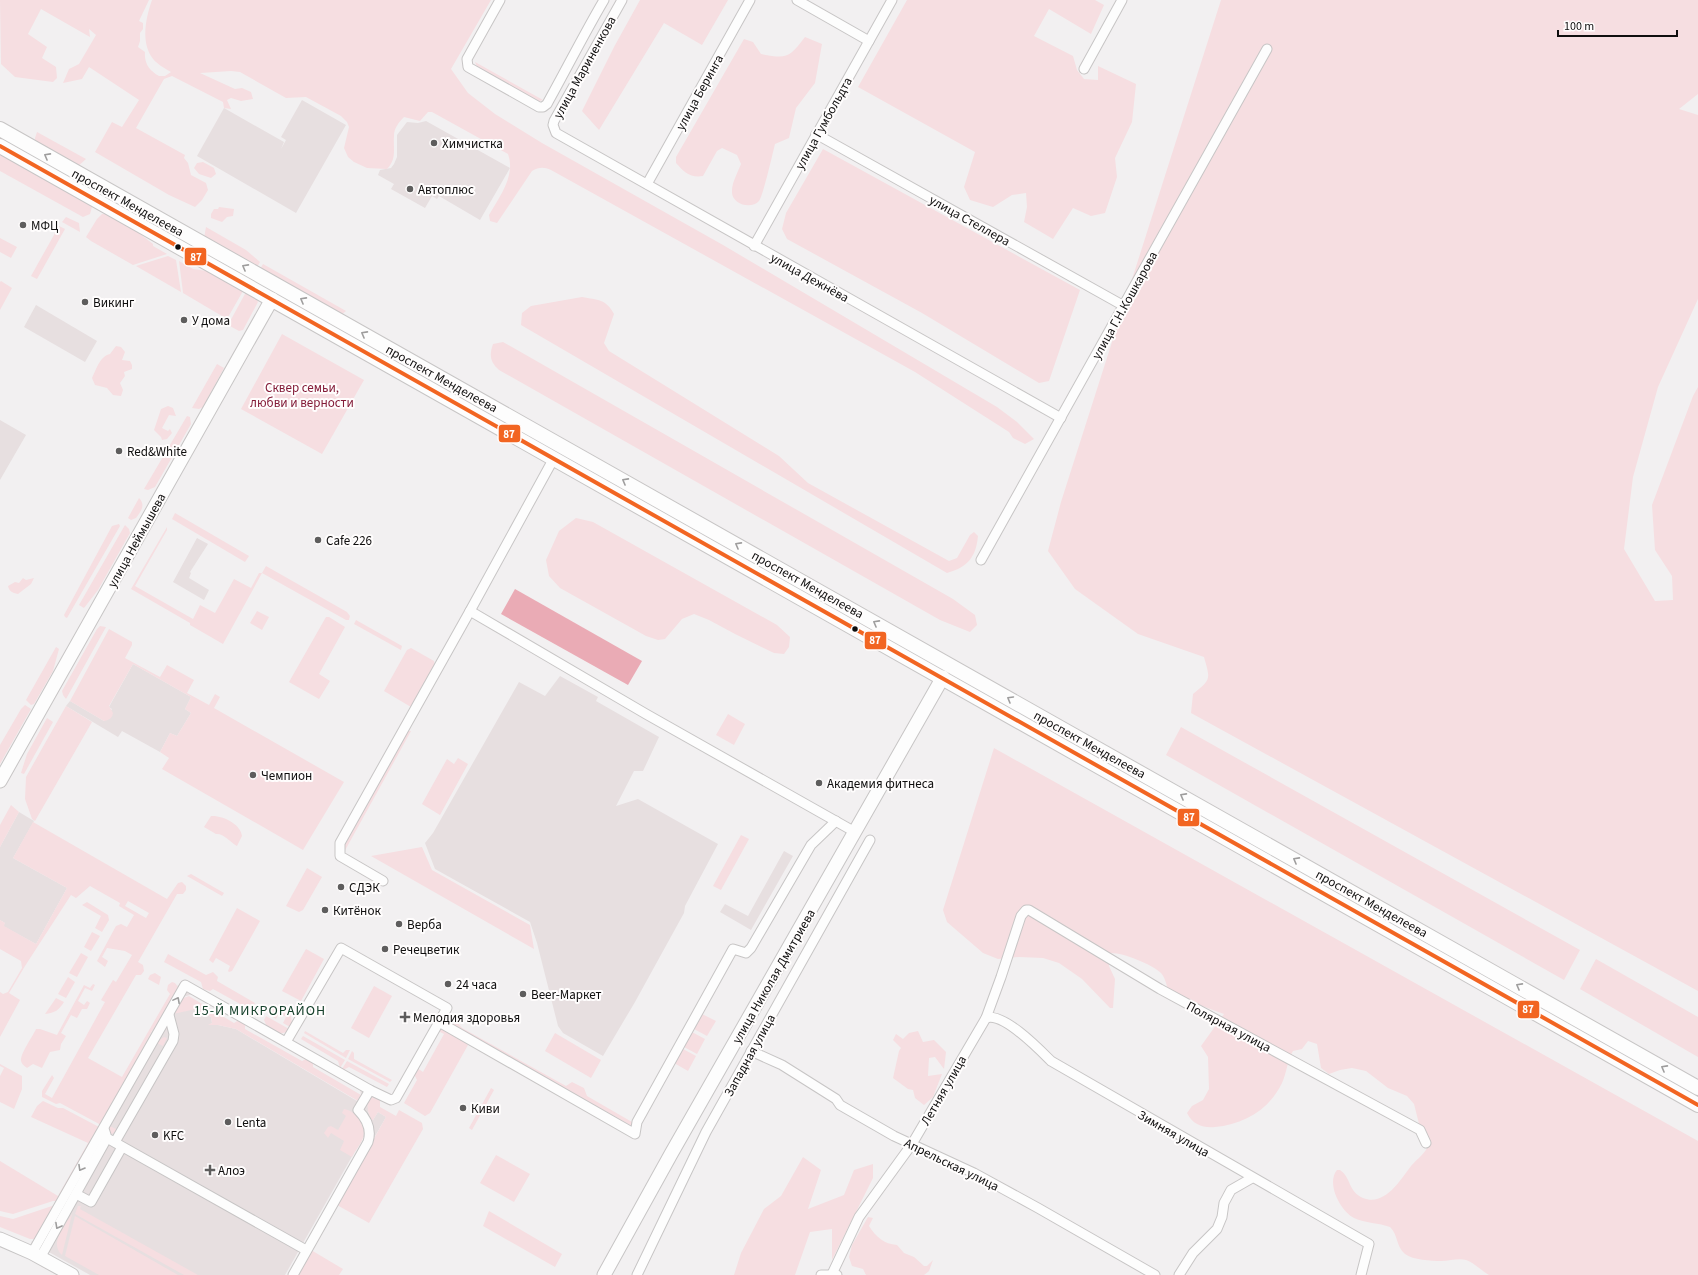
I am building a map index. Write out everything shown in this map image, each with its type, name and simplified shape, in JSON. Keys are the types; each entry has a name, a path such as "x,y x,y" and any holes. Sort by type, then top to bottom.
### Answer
{"main road":[{"name":"проспект Менделеева","path":"0,130 398,353 1698,1088"},
{"path":"18,157 25,144"},
{"name":"проспект Менделеева","path":"0,146 1698,1104"},
{"path":"272,299 279,287"},
{"name":"улица Неймышева","path":"0,781 272,299"},
{"path":"391,366 398,353"},
{"name":"улица Николая Дмитриева","path":"604,1275 943,677"},
{"path":"1545,1018 1552,1006"},
{"path":"0,1239 72,1275"}],"street":[{"path":"500,0 466,62 468,67 539,107 543,107 570,64 576,49 604,0"},
{"name":"улица Мариненкова","path":"558,135 554,130 554,121 622,0"},
{"name":"улица Беринга","path":"647,184 750,0"},
{"path":"797,0 869,41"},
{"name":"улица Гумбольдта","path":"754,246 892,0"},
{"path":"1084,68 1122,0"},
{"name":"улица Г.Н.Кошкарова","path":"981,560 1267,49"},
{"name":"улица Стеллера","path":"816,134 1124,306"},
{"name":"улица Дежнёва","path":"558,135 1061,418"},
{"path":"383,881 340,856 340,843 470,612 554,458"},
{"path":"470,612 646,714 855,832"},
{"path":"439,1022 635,1134 637,1122 733,949 746,953 751,948 811,845 836,821"},
{"name":"Западная улица","path":"637,1275 706,1132 870,840"},
{"name":"Летняя улица","path":"821,1275 836,1275 859,1217 912,1144 986,1018 1021,916 1026,910 1029,910"},
{"name":"Полярная улица","path":"1029,910 1160,989 1420,1130 1426,1143"},
{"path":"36,1256 110,1138 185,985 370,1090 388,1099 396,1098 447,1008 341,948 286,1042"},
{"path":"36,1256 173,1040 174,1034 169,1015"},
{"name":"Зимняя улица","path":"986,1018 990,1016 997,1018 1019,1031 1051,1061 1369,1244 1360,1275"},
{"name":"Апрельская улица","path":"751,1051 782,1065 836,1099 840,1105 894,1136 993,1183 1155,1275"},
{"path":"293,1275 368,1142 370,1136 369,1129 363,1115 358,1110 370,1090"},
{"path":"76,1194 91,1202 110,1138"},
{"path":"110,1138 306,1250"},
{"path":"1179,1275 1193,1252 1217,1229 1222,1218 1224,1203 1231,1190 1252,1178"}],"shaded area":[{"path":"302,100 346,125 296,213 197,156 224,108 284,142 281,149 286,140 281,137"},
{"name":"Автоплюс","path":"426,121 510,168 480,220 439,196 437,199 432,196 425,208 391,189 394,184 378,175 380,170 391,168 394,164 397,157 397,135 407,122 418,123"},
{"path":"36,305 97,341 85,362 24,327"},
{"path":"0,420 26,435 0,480"},
{"path":"197,538 208,544 190,572 189,578 209,590 204,600 173,582"},
{"path":"515,589 642,661 628,685 501,614"},
{"path":"133,664 191,697 185,709 191,713 177,736 170,733 160,752 122,731 118,737 66,706 70,701 104,721 112,709 109,707"},
{"path":"560,676 598,697 596,701 659,737 643,771 634,771 616,806 638,799 718,844 685,906 684,913 635,1002 603,1056 563,1033 558,1026 537,943 530,922 435,869 425,843 433,833 519,682 545,696"},
{"path":"19,812 34,821 13,858 67,888 36,944 3,926 5,923 0,920 0,847"},
{"path":"784,851 793,856 751,930 720,912 725,904 748,916"},
{"path":"175,983 193,994 183,997 196,1009 211,1017 212,1023 209,1025 218,1025 236,1029 357,1101 361,1095 360,1089 373,1097 367,1099 369,1116 373,1120 378,1112 386,1117 374,1138 363,1137 285,1275 90,1275 31,1242 36,1239 152,1031 161,1021 178,985"}],"green space":[{"path":"0,0 149,0 139,21 143,23 143,29 140,33 138,47 145,52 147,64 150,69 159,76 165,76 171,72 153,59 146,43 146,21 152,0 491,0 451,69 468,93 495,114 542,143 723,245 997,407 1017,422 1034,439 1025,444 1013,438 1009,432 915,372 551,170 542,168 532,171 497,223 490,221 489,215 502,194 508,178 510,162 508,154 432,112 428,112 420,121 404,117 395,130 394,154 390,165 387,169 367,168 354,162 348,157 344,148 349,127 347,122 341,116 306,97 286,98 240,72 231,71 200,73 235,89 242,88 251,92 253,99 241,101 231,98 227,100 231,109 224,108 223,102 172,76 164,79 136,128 185,155 184,158 188,163 191,175 206,183 208,190 202,200 195,207 169,195 95,152 112,122 122,127 139,100 89,67 82,79 63,83 69,69 79,64 96,35 89,29 90,37 41,9 28,34 47,47 42,58 56,67 57,78 53,82 15,77 1,64"},
{"path":"640,0 728,0 702,45 664,23 599,130 582,111 614,47"},
{"path":"907,0 1095,0 1104,5 1091,34 1049,9 1034,36 1073,56 1077,70 1084,79 1098,80 1098,66 1136,84 1132,122 1115,158 1117,177 1105,213 1091,216 1073,208 1053,239 1024,222 1027,207 1026,193 1012,195 993,207 970,200 964,187 975,152 858,87"},
{"path":"1221,0 1698,0 1698,94 1679,109 1698,115 1698,299 1658,387 1633,477 1624,549 1655,601 1673,600 1672,576 1655,550 1652,505 1693,396 1698,387 1698,991 1191,713 1193,694 1204,685 1208,678 1204,657 1138,634 1075,589 1048,551 1061,502"},
{"path":"805,37 822,44 815,83 796,108 789,138 775,144 759,201 756,204 747,205 738,202 735,199 732,188 741,164 737,155 722,148 717,151 703,176 688,174 682,169 676,163 676,157 744,39 753,42 761,54 782,56 791,53"},
{"path":"475,62 543,100 536,102 478,70"},
{"path":"37,132 86,159 77,167 35,142"},
{"path":"823,149 1080,290 1049,381 1039,383 922,313 787,239 782,229 786,213"},
{"path":"0,152 89,202 92,207 90,214 83,217 0,171"},
{"path":"203,162 214,168 216,174 211,178 199,174 194,168 197,163"},
{"path":"219,207 234,209 233,216 227,217 222,222 211,218 211,214 214,209 218,209"},
{"path":"102,214 107,214 136,231 153,244 153,246 167,254 133,265 91,241 86,237 97,219"},
{"path":"66,217 79,223 80,232 62,222"},
{"path":"59,226 65,229 37,279 31,276"},
{"path":"206,227 246,250 260,262 256,269 204,238"},
{"path":"0,238 17,247 11,258 0,252"},
{"path":"168,256 176,260 181,292 136,266"},
{"path":"179,261 193,269 207,271 243,291 227,319 183,293"},
{"path":"263,264 346,311 341,315 259,271"},
{"path":"1,281 12,288 0,310 0,282"},
{"path":"246,292 256,298 258,302 243,330 239,331 228,325"},
{"path":"582,297 605,303 614,314 604,343 609,351 779,456 808,483 949,561 957,558 970,535 974,532 978,536 977,543 970,560 960,568 947,573 521,325 522,313 531,306"},
{"name":"Сквер семьи, любви и верности","path":"282,334 364,380 322,454 241,409"},
{"path":"503,342 953,599 975,615 977,625 970,632 940,620 499,370 492,361 491,352 493,344"},
{"path":"116,346 121,347 125,352 122,360 130,361 132,365 132,369 124,372 125,376 120,383 123,390 121,396 113,395 107,388 95,385 92,378 101,360 110,354"},
{"path":"217,364 224,368 203,407 199,409 192,408"},
{"path":"168,406 173,408 176,416 169,415 162,428 168,431 170,429 172,433 167,439 162,440 154,430 161,409"},
{"path":"187,416 190,417 191,424 155,487 148,490 144,489"},
{"path":"139,498 142,503 142,508 136,518 131,520 128,518"},
{"path":"175,513 249,556 245,562 172,519"},
{"path":"576,518 593,522 777,625 790,637 789,647 784,654 774,653 694,614 682,619 665,639 658,640 646,636 560,588 549,576 546,560 559,531"},
{"path":"119,524 120,526 67,618 65,617 64,615 112,526"},
{"path":"125,525 129,529 130,533 98,590 84,608 79,605"},
{"path":"167,527 167,530 135,586 193,619 200,605 215,613 234,579 251,588 259,573 262,573 223,644 131,589"},
{"path":"266,566 347,612 350,616 349,620 346,620 262,573"},
{"path":"23,578 26,580 34,578 31,584 18,594 12,592 8,586 15,582 19,583"},
{"path":"257,611 269,617 262,630 250,623"},
{"path":"326,617 329,617 345,627 319,674 330,681 319,699 289,682"},
{"path":"356,620 402,646 401,650 354,624"},
{"path":"100,626 106,627 66,699 62,691"},
{"name":"Чемпион","path":"109,629 132,642 132,645 125,658 160,677 167,665 194,680 187,693 209,705 215,694 220,697 214,708 344,782 303,850 162,769 169,758 160,752 170,733 177,736 191,713 185,709 191,697 133,664 109,706 113,713 109,719 104,721 70,701"},
{"path":"56,647 59,649 53,671 34,704 31,705 26,700"},
{"path":"411,648 434,661 435,665 411,707 384,691 407,650"},
{"path":"25,705 31,709 0,764 0,745 21,709"},
{"path":"66,706 92,722 35,821 32,819 25,799 26,777"},
{"path":"728,714 745,724 734,745 716,735"},
{"path":"47,718 53,722 24,774 21,773 27,754"},
{"path":"1181,727 1580,950 1564,980 1166,755"},
{"path":"407,731 411,731 343,854 342,849"},
{"path":"994,748 1698,1141 1698,1275 1489,1275 1466,1260 1460,1259 1441,1261 1417,1259 1408,1256 1400,1248 1393,1230 1390,1227 1358,1220 1349,1214 1336,1196 1333,1182 1337,1170 1340,1170 1344,1173 1355,1192 1363,1198 1371,1200 1378,1199 1392,1190 1429,1144 1425,1132 1419,1124 1414,1104 1407,1096 1388,1088 1366,1071 1352,1068 1329,1074 1321,1068 1317,1044 1308,1041 1302,1049 1293,1051 1289,1059 1284,1079 1277,1093 1263,1108 1246,1119 1236,1123 1206,1127 1195,1123 1187,1113 1192,1106 1203,1100 1209,1089 1208,1057 1201,1046 1224,1014 1169,994 1161,973 1144,963 1116,953 1111,953 1108,957 1109,966 1115,979 1113,1008 1110,1008 1082,979 1059,963 1043,958 1019,957 998,959 983,953 947,922 943,910"},
{"path":"458,758 468,764 440,815 422,804 447,759 454,764"},
{"path":"11,805 19,812 0,847 0,825"},
{"path":"211,816 220,817 235,824 242,836 237,846 224,836 216,834 204,827"},
{"path":"33,822 167,899 178,883 182,882 186,886 186,890 183,894 177,894 138,962 143,965 144,971 141,975 136,975 88,1058 122,1077 170,994 167,990 168,985 172,982 175,983 178,987 161,1021 152,1031 101,1125 60,1103 56,1104 42,1097 42,1091 52,1075 54,1078 45,1094 52,1098 105,1002 101,1000 113,980 116,982 132,955 125,951 107,948 102,957 108,961 105,967 97,961 116,926 121,924 127,927 134,915 119,906 120,903 90,886 76,898 71,895 9,993 20,1000 0,1037 0,992 3,994 8,992 22,968 21,961 0,949 0,920 5,923 4,926 36,944 67,888 13,858","holes":["128,901 149,913 146,918 125,906"]},
{"path":"741,835 749,839 721,890 713,886"},
{"path":"422,847 432,870 530,925 534,949 371,856"},
{"path":"307,868 322,877 303,910 299,912 286,906"},
{"path":"191,874 224,893 222,896 187,876"},
{"path":"87,902 108,915 109,920 102,932 95,928 101,916 82,905"},
{"path":"237,908 260,921 232,971 229,972 230,966 216,958 213,963 209,960"},
{"path":"92,932 100,936 91,951 84,947"},
{"path":"306,949 324,959 301,1001 282,991"},
{"path":"81,953 88,957 77,977 69,973"},
{"path":"168,954 206,975 213,972 218,977 217,981 255,1003 251,1010 213,989 210,991 203,989 201,982 164,962"},
{"path":"1596,959 1698,1017 1698,1057 1580,989"},
{"path":"155,973 161,977 159,985 148,979 150,975"},
{"path":"68,977 75,982 66,998 58,994"},
{"path":"93,984 95,985 92,991 85,988 78,1001 84,1005 87,1001 90,1003 87,1009 82,1009 77,1018 71,1015 61,1033 66,1036 61,1044 60,1050 50,1052 42,1068 33,1064 27,1068 22,1064 22,1054 36,1029 57,1035 84,985 90,988"},
{"path":"374,986 392,996 369,1038 351,1028"},
{"path":"189,996 234,1023 239,1020 245,1023 245,1029 302,1061 308,1058 313,1063 313,1067 361,1095 358,1101 236,1029 218,1025 208,1025 212,1023 211,1017 196,1009 173,1014 180,999"},
{"path":"56,998 64,1002 56,1011 45,1014"},
{"path":"276,1007 291,1016 292,1023 290,1027 283,1023 286,1017 279,1013 276,1019 268,1014 272,1008"},
{"path":"702,1014 716,1021 707,1036 694,1029"},
{"path":"266,1016 289,1029 287,1032 279,1034 267,1027 264,1020"},
{"path":"445,1019 455,1021 462,1028 566,1086 572,1082 584,1088 587,1096 632,1122 632,1126 443,1021"},
{"path":"439,1029 442,1029 468,1045 430,1113 425,1116 404,1103 417,1080 414,1074 417,1068 423,1072 444,1034 438,1031"},
{"path":"305,1031 343,1053 346,1050 350,1050 346,1058 304,1033"},
{"path":"918,1031 923,1042 934,1040 946,1052 944,1069 935,1057 929,1058 928,1076 942,1074 933,1097 924,1105 915,1098 913,1090 908,1089 893,1078 901,1048 893,1040 896,1034 903,1039 909,1033"},
{"path":"692,1032 705,1039 697,1054 684,1047"},
{"path":"555,1033 601,1060 591,1078 545,1051"},
{"path":"303,1036 345,1060 340,1068 338,1061 301,1039"},
{"path":"164,1037 167,1038 163,1046 157,1043 110,1126 116,1129 116,1131 112,1134 109,1133 109,1127 157,1042"},
{"path":"683,1049 696,1056 688,1071 674,1063"},
{"path":"352,1051 354,1053 354,1059 392,1080 390,1082 348,1059"},
{"path":"347,1061 389,1084 387,1087 349,1067 342,1069"},
{"path":"0,1064 22,1076 22,1089 14,1109 0,1102 0,1076 4,1068 0,1066"},
{"path":"491,1088 494,1090 472,1130 469,1128"},
{"path":"373,1097 380,1100 380,1107 396,1116 399,1110 422,1123 423,1129 369,1223 337,1205 386,1117 378,1112 373,1120 371,1120 368,1111 367,1099"},
{"path":"43,1101 58,1108 63,1108 99,1127 58,1201 53,1201 13,1214 0,1211 0,1161 58,1196 88,1143 31,1117 37,1106"},
{"path":"344,1109 353,1113 360,1119 364,1133 361,1143 352,1157 340,1150 344,1141 331,1133 328,1138 324,1133 328,1127 331,1126 338,1130 346,1116 342,1113"},
{"path":"496,1155 530,1174 514,1202 480,1183"},
{"path":"803,1157 821,1170 808,1209 844,1195 854,1170 873,1164 873,1178 832,1260 832,1229 810,1232 795,1275 734,1275 741,1253 764,1209 781,1196"},
{"path":"55,1205 34,1239 30,1239 0,1227 0,1216 13,1219"},
{"path":"78,1206 81,1206 80,1209 198,1275 184,1275 75,1214"},
{"path":"489,1211 562,1254 555,1267 483,1226"},
{"path":"72,1214 62,1255 58,1250 58,1240 62,1229"},
{"path":"75,1216 178,1275 99,1275 65,1256"},
{"path":"868,1217 873,1218 869,1226 881,1239 888,1243 897,1245 904,1253 914,1257 924,1266 927,1266 933,1260 929,1271 924,1275 866,1275 863,1269 852,1266 849,1257 852,1245"},
{"path":"311,1250 343,1269 339,1275 297,1275"}],"transit line":[{"name":"87","path":"0,146 1698,1105"}],"place":[{"name":"Химчистка","path":"434,143"},
{"name":"Автоплюс","path":"410,189"},
{"name":"МФЦ","path":"23,225"},
{"name":"Викинг","path":"85,302"},
{"name":"У дома","path":"184,320"},
{"name":"Red&White","path":"119,451"},
{"name":"Cafe 226","path":"318,540"},
{"name":"Чемпион","path":"253,775"},
{"name":"Академия фитнеса","path":"819,783"},
{"name":"СДЭК","path":"341,887"},
{"name":"Китёнок","path":"325,910"},
{"name":"Верба","path":"399,924"},
{"name":"Речецветик","path":"385,949"},
{"name":"24 часа","path":"448,984"},
{"name":"Beer-Маркет","path":"523,994"},
{"name":"Мелодия здоровья","path":"405,1017"},
{"name":"Киви","path":"463,1108"},
{"name":"Lenta","path":"228,1122"},
{"name":"KFC","path":"155,1135"},
{"name":"Алоэ","path":"210,1170"}],"district":[{"name":"15-Й МИКРОРАЙОН","path":"260,1010"}]}
